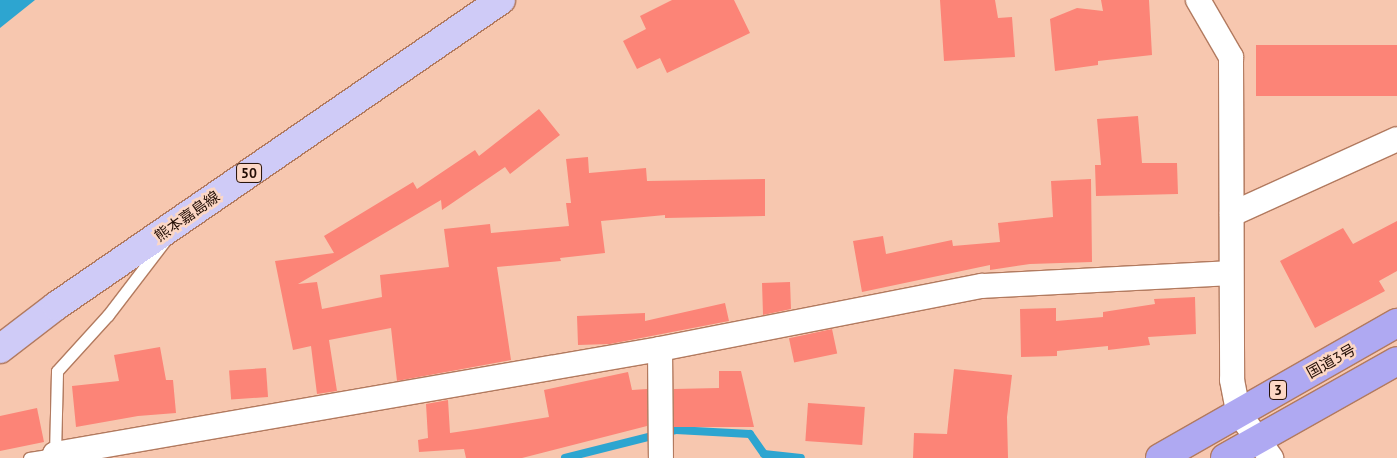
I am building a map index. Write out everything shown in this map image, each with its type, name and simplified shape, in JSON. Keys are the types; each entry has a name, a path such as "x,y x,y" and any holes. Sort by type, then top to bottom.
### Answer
{"highway":[{"name":"国道3号","path":"1160,458 1397,323"},
{"name":"3","path":"1225,458 1264,449 1397,361"}],"main road":[{"name":"熊本嘉島線","path":"0,349 181,220 501,0"}],"street":[{"path":"1198,0 1230,57 1232,380 1238,412 1264,449"},
{"path":"1232,214 1397,139"},
{"path":"55,456 660,349 982,286 1230,273"},
{"path":"660,349 661,458"}],"lane":[{"path":"29,458 55,456 57,371 108,314 181,220"}],"water":[{"path":"0,0 35,0 0,28"}],"building":[{"path":"672,0 734,0 750,33 667,73 660,58 637,69 623,41 646,29 640,16"},
{"path":"940,0 995,0 998,18 1012,17 1015,57 944,61"},
{"path":"1101,0 1149,0 1152,55 1098,61 1098,65 1055,71 1050,19 1077,8 1103,11"},
{"path":"1256,45 1397,45 1397,96 1256,96"},
{"path":"539,109 560,135 510,174 505,167 442,210 441,200 298,284 317,282 322,309 382,297 380,275 449,267 444,229 490,224 491,233 569,226 566,203 571,203 566,159 588,157 589,173 646,168 647,181 765,179 765,216 665,218 665,215 601,221 605,253 560,258 561,261 497,267 511,360 397,381 391,328 329,340 337,391 317,394 311,346 293,350 275,261 334,253 324,236 413,182 417,189 475,150 479,156"},
{"path":"1138,116 1142,163 1177,163 1178,194 1096,196 1095,165 1101,165 1097,119"},
{"path":"1091,179 1092,262 1030,264 990,270 990,265 862,292 853,241 883,236 886,254 952,240 953,246 1000,242 998,223 1053,217 1051,181"},
{"path":"1397,221 1397,271 1379,281 1385,291 1315,328 1280,261 1343,228 1353,244"},
{"path":"790,282 791,309 763,315 762,283"},
{"path":"1195,297 1196,334 1148,337 1150,345 1108,350 1108,346 1057,351 1057,356 1021,357 1020,309 1056,308 1056,321 1103,317 1103,312 1155,304 1154,299"},
{"path":"725,303 729,321 610,344 578,345 577,316 645,313 645,321"},
{"path":"832,329 837,353 794,363 789,338"},
{"path":"160,347 166,380 173,380 176,413 138,416 76,427 72,386 119,381 114,355"},
{"path":"266,368 268,397 231,400 229,371"},
{"path":"954,369 1012,375 1007,417 1008,458 913,458 914,433 947,434"},
{"path":"719,371 741,371 754,427 674,427 674,389 719,388"},
{"path":"628,372 632,390 647,389 647,426 522,458 466,458 464,449 419,452 418,440 428,438 426,404 448,400 450,433 477,429 549,417 544,390"},
{"path":"808,403 865,407 862,445 805,441"},
{"path":"37,408 44,442 0,451 0,416"}],"waterway":[{"path":"565,458 676,430 750,434 764,454 801,458"}]}
